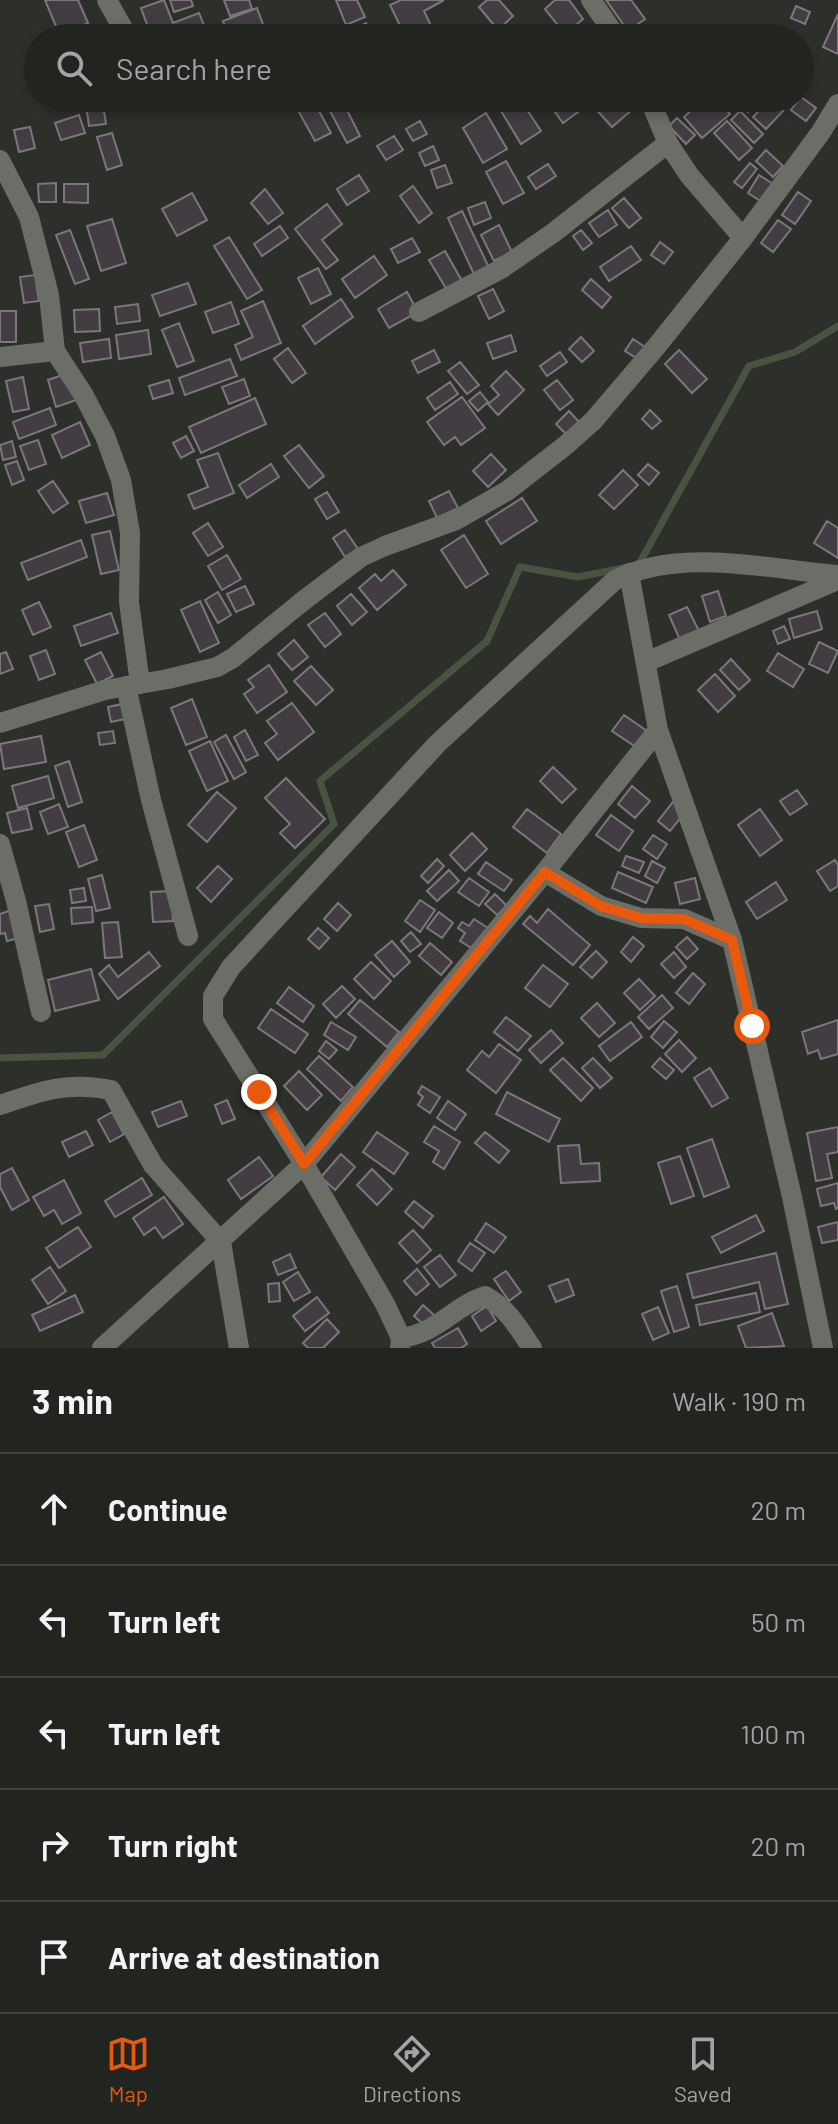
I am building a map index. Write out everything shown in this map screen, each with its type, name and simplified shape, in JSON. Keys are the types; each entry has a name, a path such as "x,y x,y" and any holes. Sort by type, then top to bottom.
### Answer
{"street":[{"path":"107,0 120,24"},
{"path":"591,0 607,24"},
{"path":"0,723 105,690 217,667 233,658 361,557 456,520 507,491 593,421 743,238 838,104"},
{"path":"655,112 668,143 689,175 743,238"},
{"path":"419,312 514,260 668,143"},
{"path":"0,160 29,217 49,295 55,351 105,436 121,480 130,533 133,685 151,800 188,936"},
{"path":"0,357 55,351"},
{"path":"532,1348 511,1315 485,1296 472,1300 434,1329 400,1343 385,1304 304,1164 213,1019 213,996 231,967 437,744 615,580 643,567 674,562 716,563 838,578"},
{"path":"629,573 658,730 732,940 792,1197 823,1348"},
{"path":"646,662 838,578"},
{"path":"102,1348 304,1164 658,730"},
{"path":"0,844 41,1012"},
{"path":"545,872 601,906 641,918 684,919 732,940"},
{"path":"0,1105 42,1090 71,1086 111,1090 153,1165 221,1242 239,1348"}],"building":[{"path":"45,0 78,0 88,23 55,24"},
{"path":"164,0 173,23 199,13 203,24 147,24 141,8"},
{"path":"170,0 191,0 193,6 174,12"},
{"path":"224,0 249,0 252,9 230,16"},
{"path":"336,0 357,0 365,17 346,24"},
{"path":"401,0 444,0 424,11 430,24 399,24 390,5"},
{"path":"487,0 499,0 513,16 504,24 493,24 479,7"},
{"path":"555,0 569,0 583,19 577,24 557,24 545,9"},
{"path":"606,0 631,0 645,19 638,24 623,24"},
{"path":"796,6 810,12 805,24 791,18"},
{"path":"257,8 263,24 224,24 223,21"},
{"path":"838,14 838,54 823,47"},
{"path":"87,112 104,112 106,124 89,126"},
{"path":"299,112 320,112 331,133 315,141"},
{"path":"330,112 348,112 360,136 347,143"},
{"path":"502,112 529,112 541,131 521,144"},
{"path":"555,112 578,112 563,123"},
{"path":"598,112 630,112 612,127"},
{"path":"689,112 730,114 702,138 684,117"},
{"path":"741,112 763,134 754,143 731,120"},
{"path":"758,112 782,112 766,129 753,117"},
{"path":"794,112 813,112 806,121"},
{"path":"486,113 507,149 483,163 463,128"},
{"path":"79,115 85,133 61,140 55,123"},
{"path":"677,118 695,135 686,144 669,126"},
{"path":"420,121 427,134 413,141 406,129"},
{"path":"727,121 752,148 739,160 714,133"},
{"path":"30,127 35,148 19,152 14,130"},
{"path":"112,133 122,165 107,170 97,137"},
{"path":"394,136 403,150 386,160 377,146"},
{"path":"433,146 439,160 425,166 419,153"},
{"path":"766,150 783,166 773,177 756,161"},
{"path":"506,161 524,193 503,204 486,172"},
{"path":"750,163 757,169 742,188 734,182"},
{"path":"548,164 556,176 536,189 528,177"},
{"path":"445,165 452,183 437,188 431,170"},
{"path":"359,175 369,191 347,205 337,189"},
{"path":"759,175 773,184 762,202 748,193"},
{"path":"56,183 56,202 39,202 38,184"},
{"path":"64,184 88,184 88,203 64,202"},
{"path":"413,186 432,213 419,223 400,196"},
{"path":"265,189 283,213 268,224 251,203"},
{"path":"798,192 811,201 795,224 782,215"},
{"path":"192,193 207,220 177,236 162,209"},
{"path":"624,198 641,218 629,228 612,208"},
{"path":"485,202 491,218 474,225 468,208"},
{"path":"327,204 342,224 322,240 338,260 326,269 295,229"},
{"path":"608,210 617,225 599,237 589,223"},
{"path":"462,211 492,274 477,281 448,218"},
{"path":"112,219 126,263 101,271 87,226"},
{"path":"778,220 791,229 773,252 761,243"},
{"path":"499,225 512,252 494,261 481,235"},
{"path":"280,226 288,238 262,256 254,244"},
{"path":"70,230 89,279 75,284 56,235"},
{"path":"581,230 592,243 583,250 573,236"},
{"path":"229,237 262,290 247,299 214,246"},
{"path":"412,238 420,252 398,263 391,249"},
{"path":"660,242 673,252 664,264 651,255"},
{"path":"631,246 641,260 609,281 600,267"},
{"path":"445,251 462,281 447,290 429,260"},
{"path":"374,256 387,275 355,298 342,279"},
{"path":"318,268 331,294 311,304 298,278"},
{"path":"35,275 39,301 24,303 20,277"},
{"path":"591,279 611,297 602,308 582,290"},
{"path":"188,283 196,304 160,316 152,295"},
{"path":"493,289 504,311 489,319 478,296"},
{"path":"407,292 418,312 389,328 378,309"},
{"path":"341,299 353,317 315,344 303,326"},
{"path":"263,301 281,343 241,360 235,345 253,337 241,311"},
{"path":"231,302 239,324 213,333 205,312"},
{"path":"138,304 140,321 117,324 115,307"},
{"path":"99,309 100,331 75,332 74,310"},
{"path":"0,311 16,311 16,342 0,342"},
{"path":"179,323 194,361 177,367 162,330"},
{"path":"148,330 151,354 119,359 116,335"},
{"path":"511,335 516,351 493,359 487,343"},
{"path":"581,337 594,351 582,362 569,349"},
{"path":"109,339 111,358 83,362 80,343"},
{"path":"633,339 645,347 638,359 625,351"},
{"path":"288,348 306,373 292,383 274,359"},
{"path":"434,350 440,362 418,373 412,361"},
{"path":"679,350 707,379 692,393 665,364"},
{"path":"560,352 567,362 547,376 540,366"},
{"path":"230,359 237,376 185,395 179,378"},
{"path":"460,362 479,385 467,394 448,371"},
{"path":"506,371 524,390 498,415 488,404 499,395 491,386"},
{"path":"68,373 76,400 56,407 48,380"},
{"path":"23,377 29,409 13,412 6,381"},
{"path":"244,379 250,396 229,404 222,387"},
{"path":"169,380 173,393 153,399 149,386"},
{"path":"557,380 573,400 560,410 544,390"},
{"path":"450,382 458,394 435,410 427,398"},
{"path":"480,392 488,402 478,411 469,401"},
{"path":"462,397 485,428 461,445 455,437 444,445 427,422"},
{"path":"255,398 266,424 201,453 189,427"},
{"path":"50,408 56,425 19,439 13,422"},
{"path":"650,410 661,421 652,429 642,419"},
{"path":"569,411 579,422 567,435 556,424"},
{"path":"80,422 90,445 62,458 52,435"},
{"path":"186,436 194,451 181,458 173,443"},
{"path":"38,440 46,464 29,470 20,446"},
{"path":"12,441 16,457 3,460 0,445"},
{"path":"299,445 324,476 309,488 284,456"},
{"path":"218,453 234,493 194,509 188,495 208,487 197,460"},
{"path":"491,454 506,470 488,487 473,471"},
{"path":"17,461 24,480 12,485 5,465"},
{"path":"271,464 279,477 247,498 239,485"},
{"path":"648,464 659,473 649,485 638,475"},
{"path":"623,470 638,485 614,509 599,495"},
{"path":"53,481 68,503 53,513 38,491"},
{"path":"449,491 458,508 437,518 429,501"},
{"path":"327,492 339,512 327,519 315,499"},
{"path":"107,493 114,515 86,523 79,501"},
{"path":"522,498 537,521 501,544 486,521"},
{"path":"827,521 838,528 838,558 814,543"},
{"path":"208,523 223,547 208,556 193,533"},
{"path":"345,530 358,549 345,557 333,538"},
{"path":"110,531 119,570 101,574 92,535"},
{"path":"464,535 488,574 466,588 441,550"},
{"path":"81,540 87,557 28,580 21,563"},
{"path":"227,555 241,579 222,590 208,566"},
{"path":"393,570 406,585 377,610 359,588 375,574 381,581"},
{"path":"245,586 254,604 236,612 227,594"},
{"path":"718,591 726,616 710,622 702,596"},
{"path":"218,592 231,615 218,623 205,600"},
{"path":"351,594 367,612 352,625 337,606"},
{"path":"200,601 219,643 200,652 181,610"},
{"path":"39,602 51,627 33,635 22,610"},
{"path":"687,607 699,631 680,640 669,615"},
{"path":"817,611 822,629 794,638 789,619"},
{"path":"111,613 118,633 81,646 74,626"},
{"path":"325,613 341,634 325,647 308,625"},
{"path":"784,626 790,639 778,644 773,631"},
{"path":"294,640 308,657 292,670 278,654"},
{"path":"819,642 838,651 828,673 809,664"},
{"path":"46,650 55,674 39,680 30,656"},
{"path":"6,652 13,669 0,674 0,654"},
{"path":"101,652 113,676 97,684 85,660"},
{"path":"778,653 804,669 793,687 767,671"},
{"path":"731,659 750,680 739,690 720,670"},
{"path":"269,665 287,692 257,713 244,694 254,687 248,680"},
{"path":"311,666 333,690 316,705 294,681"},
{"path":"715,674 735,696 718,712 698,690"},
{"path":"192,699 207,737 186,745 171,708"},
{"path":"292,703 314,732 278,760 265,743 277,734 267,721"},
{"path":"122,704 125,719 111,722 108,707"},
{"path":"624,715 647,731 636,747 612,731"},
{"path":"245,730 258,755 246,761 234,737"},
{"path":"113,731 115,743 100,745 98,733"},
{"path":"226,735 246,772 234,779 214,742"},
{"path":"41,736 46,762 4,769 0,744"},
{"path":"210,741 228,781 207,791 189,751"},
{"path":"69,761 82,802 68,807 55,766"},
{"path":"553,767 576,789 562,803 540,781"},
{"path":"48,776 54,798 18,808 12,786"},
{"path":"286,778 325,819 295,848 280,833 290,824 265,798"},
{"path":"632,786 650,801 635,818 618,804"},
{"path":"797,790 807,804 790,815 780,801"},
{"path":"217,792 236,808 207,842 188,825"},
{"path":"673,802 685,812 670,831 658,821"},
{"path":"59,804 68,827 48,834 40,812"},
{"path":"27,808 32,829 12,833 7,813"},
{"path":"527,809 561,834 547,853 513,827"},
{"path":"760,809 782,840 760,856 738,825"},
{"path":"611,815 633,831 619,851 596,835"},
{"path":"84,825 97,860 79,867 66,832"},
{"path":"472,833 487,849 465,871 450,855"},
{"path":"653,835 667,844 657,859 643,849"},
{"path":"626,856 644,862 639,873 622,866"},
{"path":"437,859 444,866 428,883 421,876"},
{"path":"835,860 838,865 838,886 830,891 817,871"},
{"path":"652,861 665,868 657,883 645,876"},
{"path":"486,862 512,880 504,891 478,874"},
{"path":"218,866 232,879 211,902 197,888"},
{"path":"449,870 459,881 437,901 427,891"},
{"path":"618,872 653,887 646,903 612,888"},
{"path":"102,875 110,908 96,911 88,879"},
{"path":"469,878 489,892 479,906 458,892"},
{"path":"695,878 700,899 680,904 675,883"},
{"path":"776,882 787,900 757,919 746,902"},
{"path":"84,888 86,901 72,903 70,890"},
{"path":"172,891 173,921 153,922 151,892"},
{"path":"495,894 507,906 497,915 485,904"},
{"path":"420,900 435,910 420,932 405,921"},
{"path":"338,903 351,915 337,931 324,919"},
{"path":"49,904 54,929 40,932 35,906"},
{"path":"92,907 93,922 72,924 71,908"},
{"path":"14,909 23,937 7,941 5,933 0,934 0,914"},
{"path":"548,909 590,945 573,965 523,924 530,916 537,923"},
{"path":"439,912 453,923 442,938 427,928"},
{"path":"474,919 488,928 475,950 460,941 465,933 458,928 462,922 469,926"},
{"path":"118,922 122,957 105,958 102,923"},
{"path":"318,928 329,938 319,949 308,939"},
{"path":"411,932 421,944 410,952 401,941"},
{"path":"633,937 644,946 631,962 621,952"},
{"path":"687,937 698,949 687,959 676,947"},
{"path":"392,941 410,962 394,977 375,955"},
{"path":"430,943 452,962 441,975 419,956"},
{"path":"596,951 607,962 592,978 580,967"},
{"path":"149,952 160,966 118,999 99,974 109,965 118,977"},
{"path":"674,952 686,967 674,978 661,964"},
{"path":"371,962 391,981 374,999 354,979"},
{"path":"543,965 568,984 550,1007 525,988"},
{"path":"91,969 99,1000 55,1011 48,980"},
{"path":"693,973 705,984 689,1004 676,993"},
{"path":"639,979 655,996 640,1010 624,993"},
{"path":"342,986 355,999 336,1018 323,1004"},
{"path":"289,987 314,1006 303,1022 277,1003"},
{"path":"662,995 673,1008 649,1029 638,1017"},
{"path":"360,1000 399,1032 387,1047 348,1014"},
{"path":"597,1003 615,1023 599,1037 581,1018"},
{"path":"271,1009 308,1034 295,1053 258,1028"},
{"path":"506,1017 531,1036 518,1051 494,1032"},
{"path":"838,1020 838,1054 821,1059 818,1050 808,1054 802,1032"},
{"path":"664,1021 677,1032 663,1048 651,1037"},
{"path":"331,1022 356,1037 348,1050 324,1035"},
{"path":"631,1022 642,1037 610,1061 599,1046"},
{"path":"551,1030 563,1043 541,1063 529,1050"},
{"path":"679,1040 696,1058 682,1072 665,1054"},
{"path":"326,1041 337,1050 329,1059 319,1051"},
{"path":"499,1044 521,1060 496,1093 467,1070 482,1051 489,1057"},
{"path":"319,1056 353,1087 341,1101 307,1069"},
{"path":"563,1058 593,1088 581,1101 550,1070"},
{"path":"593,1058 612,1078 600,1088 582,1068"},
{"path":"660,1058 674,1070 666,1079 652,1067"},
{"path":"710,1068 728,1098 712,1107 694,1078"},
{"path":"299,1071 322,1095 307,1110 284,1086"},
{"path":"422,1086 440,1097 430,1113 418,1105 423,1097 418,1093"},
{"path":"507,1092 560,1119 549,1142 496,1114"},
{"path":"227,1100 235,1119 222,1124 215,1105"},
{"path":"181,1101 187,1116 158,1127 152,1112"},
{"path":"448,1101 466,1114 455,1130 437,1118"},
{"path":"112,1112 124,1134 110,1142 98,1120"},
{"path":"434,1126 460,1142 444,1169 433,1162 439,1151 424,1142"},
{"path":"838,1127 838,1152 827,1154 832,1178 816,1181 807,1133"},
{"path":"86,1131 93,1145 69,1157 62,1142"},
{"path":"377,1132 408,1153 394,1174 363,1152"},
{"path":"485,1132 509,1151 499,1163 475,1143"},
{"path":"712,1139 729,1187 704,1197 687,1148"},
{"path":"579,1145 581,1164 599,1163 600,1181 561,1183 558,1146"},
{"path":"341,1154 355,1167 335,1190 321,1177"},
{"path":"680,1156 694,1196 671,1204 658,1163"},
{"path":"259,1157 273,1176 241,1199 228,1180"},
{"path":"12,1168 29,1200 12,1210 0,1187 0,1174"},
{"path":"372,1169 392,1189 377,1205 357,1185"},
{"path":"142,1178 152,1195 115,1217 105,1201"},
{"path":"64,1180 81,1213 62,1224 54,1210 44,1216 33,1197"},
{"path":"838,1183 838,1208 834,1203 821,1206 817,1189"},
{"path":"164,1197 183,1224 163,1238 155,1227 144,1235 133,1218"},
{"path":"414,1201 433,1216 423,1228 405,1212"},
{"path":"756,1215 764,1231 721,1253 712,1237"},
{"path":"838,1222 838,1240 822,1243 818,1227"},
{"path":"486,1223 506,1237 494,1253 475,1240"},
{"path":"78,1227 91,1247 59,1268 46,1248"},
{"path":"413,1230 431,1250 417,1263 399,1243"},
{"path":"470,1243 485,1253 472,1271 458,1261"},
{"path":"776,1253 788,1304 765,1309 759,1282 693,1298 687,1274"},
{"path":"290,1254 296,1268 278,1275 273,1262"},
{"path":"440,1255 456,1275 440,1287 424,1267"},
{"path":"50,1267 66,1291 48,1304 32,1280"},
{"path":"417,1269 429,1284 416,1295 404,1281"},
{"path":"506,1271 521,1292 509,1301 494,1279"},
{"path":"298,1272 310,1292 294,1301 283,1282"},
{"path":"568,1279 574,1295 556,1302 549,1286"},
{"path":"279,1283 280,1301 269,1302 268,1284"},
{"path":"677,1286 689,1327 674,1332 661,1291"},
{"path":"756,1293 760,1312 700,1325 696,1305"},
{"path":"75,1295 83,1312 40,1331 32,1315"},
{"path":"317,1297 329,1313 305,1331 293,1316"},
{"path":"423,1305 435,1316 425,1326 414,1316"},
{"path":"487,1306 496,1321 481,1331 472,1316"},
{"path":"658,1307 669,1333 653,1340 642,1314"},
{"path":"772,1313 784,1346 746,1348 738,1326"},
{"path":"327,1319 339,1332 323,1348 308,1348 303,1343"},
{"path":"458,1328 467,1344 461,1348 435,1348 432,1343"}],"waterway":[{"path":"639,564 749,366 795,352 838,326"},
{"path":"0,1058 103,1055 334,824 320,781 487,641 520,567 578,577 623,568"}],"route":[{"path":"259,1092 304,1164 545,872 601,906 641,918 684,919 732,940 752,1026"}]}
